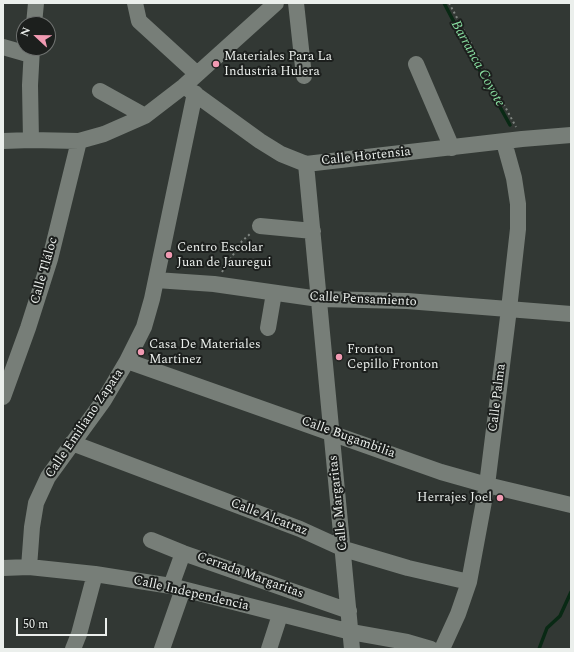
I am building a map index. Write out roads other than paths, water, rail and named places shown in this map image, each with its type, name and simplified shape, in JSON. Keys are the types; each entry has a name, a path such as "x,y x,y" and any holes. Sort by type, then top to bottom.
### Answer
{"street":[{"path":"35,16 36,3"},
{"path":"135,3 139,21 197,74"},
{"path":"3,141 79,141 104,134 145,116 190,90 197,74 276,3"},
{"path":"296,3 304,76"},
{"path":"3,48 16,49"},
{"path":"31,140 32,56"},
{"path":"416,64 452,148"},
{"name":"Calle Hortensia","path":"190,90 260,141 281,154 306,164 522,139 571,135"},
{"name":"Calle Emiliano Zapata","path":"29,567 32,527 36,502 48,477 104,400 127,361 144,327 156,280 190,90"},
{"path":"100,91 145,116"},
{"name":"Calle Tláloc","path":"3,397 28,328 50,259 79,141"},
{"name":"Calle Palma","path":"442,649 458,614 469,582 488,485 518,229 518,204 514,178 504,142"},
{"name":"Calle Margaritas","path":"306,164 344,549 352,649"},
{"path":"260,226 313,231"},
{"name":"Calle Pensamiento","path":"156,280 214,284 320,299 407,302 571,314"},
{"path":"268,328 274,293"},
{"name":"Calle Bugambilia","path":"127,361 332,432 441,472 571,506"},
{"name":"Calle Alcatraz","path":"72,443 300,529 344,549 408,568 469,582"},
{"name":"Cerrada Margaritas","path":"151,540 183,553 349,611"},
{"path":"162,649 177,588 183,553"},
{"path":"3,568 29,567"},
{"name":"Calle Independencia","path":"29,567 95,574 177,588 351,632 407,642 432,649"},
{"path":"73,649 79,634 95,574"},
{"path":"269,649 280,615"}],"waterway":[{"name":"Barranca Coyote","path":"444,3 510,125"},
{"path":"539,649 547,628 560,616 571,592"}],"place":[{"name":"Materiales Para La Industria Hulera","path":"216,64"},
{"name":"Centro Escolar Juan de Jauregui","path":"169,255"},
{"name":"Casa De Materiales Martinez","path":"141,352"},
{"name":"Fronton Cepillo Fronton","path":"339,357"},
{"name":"Herrajes Joel","path":"500,498"}]}
